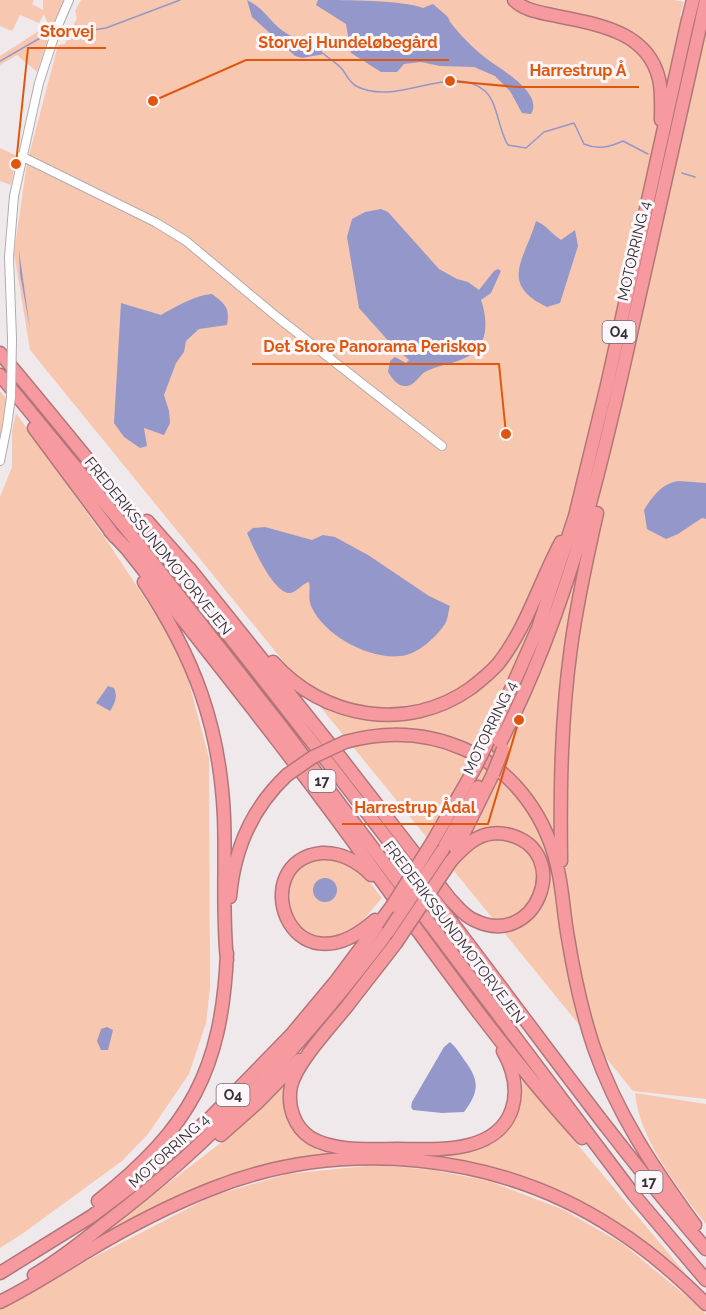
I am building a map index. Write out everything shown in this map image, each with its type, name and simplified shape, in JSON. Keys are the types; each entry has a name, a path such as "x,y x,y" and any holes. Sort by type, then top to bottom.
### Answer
{"highway":[{"name":"O4","path":"514,0 530,10 609,28 633,39 650,57 659,78 660,148"},
{"name":"MOTORRING 4","path":"0,1273 92,1216 129,1188 210,1118 291,1035 442,851 506,732 550,633 587,519 619,388 693,25 693,0"},
{"name":"MOTORRING 4","path":"497,746 575,516 660,148 693,25 706,2"},
{"name":"FREDERIKSSUNDMOTORVEJEN","path":"0,353 104,478 303,729 595,1113 706,1249"},
{"name":"FREDERIKSSUNDMOTORVEJEN","path":"0,375 132,536 284,730 634,1195 706,1280"},
{"path":"0,381 110,531 253,709 369,863 391,900"},
{"path":"562,890 561,774 567,681 577,605 611,445 619,388"},
{"path":"104,478 162,536 189,568 340,757 450,899 461,911 472,920 485,925 510,924 522,918 533,909 543,886 540,863 534,851 525,843 515,837 491,833 471,840 451,861 396,943 298,1070 289,1101 291,1112 299,1127 322,1143 352,1148 427,1149 460,1147 483,1141 507,1120 515,1096 515,1081 508,1060 475,1008"},
{"path":"189,568 281,671 300,687 333,705 355,712 399,715 444,704 462,694 496,666 523,626 551,561 575,516"},
{"path":"110,531 177,634 192,666 210,722 221,775 224,818 223,921 227,960"},
{"path":"57,1237 149,1158 172,1131 202,1081 219,1032 227,960 231,888 241,843 264,800 287,775 313,757 345,742 379,735 416,735 453,745 486,760 515,785 537,815 552,847 562,890 579,999 607,1081 644,1152 706,1241"},
{"name":"MOTORRING 4","path":"391,900 485,770"},
{"path":"451,861 485,770"},
{"path":"391,900 382,924 345,941 328,945 298,934 285,918 281,895 283,885 295,865 306,858 325,853 338,855 353,860 365,868 391,900 556,1110 634,1195"},
{"name":"MOTORRING 4","path":"0,1297 86,1238 178,1165 248,1098 346,988 382,924"},
{"path":"178,1165 213,1142 244,1116 325,1033"},
{"path":"0,1302 133,1225 212,1188 284,1167 319,1162 387,1159 423,1161 492,1174 555,1196 614,1228 642,1247 706,1304"}],"street":[{"path":"0,461 8,426 11,397 10,233 21,156 39,83 69,0"},
{"path":"688,0 706,2"},
{"path":"21,156 155,222 186,241 277,317 442,446"}],"shaded area":[{"path":"0,0 34,0 32,4 43,10 43,0 65,0 52,26 37,72 17,55 0,65 0,56 48,25 44,14 39,23 20,15 12,31 0,26"},
{"path":"81,0 674,0 684,2 680,16 706,22 706,1099 633,1091 30,350 14,253 27,163 58,45 65,44 77,18 75,11"},
{"path":"0,148 17,156 11,185 0,181"},
{"path":"0,391 6,398 0,440"},
{"path":"16,413 107,541 169,635 188,679 209,758 210,988 206,1023 189,1074 148,1134 122,1161 0,1248 0,497 12,467 12,431"},
{"path":"333,858 361,874 382,898 360,924 337,938 327,939 303,931 292,920 287,891 291,878 303,864"},
{"path":"290,1077 284,1108 297,1134 324,1149 484,1143 520,1099 522,1078 685,1273 625,1227 548,1187 456,1161 277,1165 88,1244 226,1139"},
{"path":"635,1093 706,1104 706,1224 672,1179 652,1145 638,1110"},
{"path":"376,1165 433,1170 489,1181 564,1210 623,1244 702,1309 706,1315 0,1315 0,1310 92,1258 212,1196 287,1174"}],"water":[{"path":"247,0 258,7 283,31 314,44 324,54 302,58 295,56 252,17"},
{"path":"318,0 388,2 423,8 433,4 448,17 472,46 519,82 531,98 533,106 531,114 522,113 510,91 495,76 474,67 440,66 421,62 404,64 397,72 381,72 351,53 346,24 316,5"},
{"path":"381,209 388,212 439,269 457,279 468,282 479,290 494,271 498,269 501,271 491,293 481,300 485,316 485,332 479,346 467,357 427,371 409,386 397,383 388,372 390,361 395,357 406,363 409,360 392,345 359,308 347,237 352,219 365,212"},
{"path":"536,221 561,240 575,230 578,246 560,303 547,307 532,298 523,289 519,280 522,259"},
{"path":"19,250 30,329 20,274"},
{"path":"212,294 226,306 227,325 199,329 186,341 184,352 176,363 164,395 170,423 164,435 144,428 147,446 140,448 124,437 114,423 121,303 161,315 192,299"},
{"path":"679,481 706,483 706,519 702,518 666,539 647,529 644,510 663,487"},
{"path":"265,527 312,540 323,535 335,537 368,555 429,596 450,606 445,624 428,643 406,655 380,655 352,645 339,637 318,618 309,598 309,582 294,592 288,593 282,590 270,576 247,533 253,528"},
{"path":"108,686 114,688 116,694 115,703 110,711 96,703"},
{"path":"325,878 330,879 336,885 336,895 330,901 325,902 320,901 314,895 313,890 314,885 320,879"},
{"path":"107,1027 113,1030 108,1050 101,1050 97,1041 101,1029"},
{"path":"450,1042 473,1075 476,1086 473,1098 464,1112 442,1113 413,1110 412,1102 444,1047"}],"waterway":[{"path":"67,34 106,28 180,0"},
{"path":"0,61 42,37"},
{"path":"324,54 344,71 353,84 372,91 389,92 440,82 471,83 485,91 493,102 508,145 526,148 544,132 574,123 584,144 604,147 623,141 648,154"},
{"path":"682,173 695,177"}],"place":[{"name":"Harrestrup Å","path":"450,81"},
{"name":"Storvej Hundeløbegård","path":"153,101"},
{"name":"Storvej","path":"16,164"},
{"name":"Det Store Panorama Periskop","path":"506,434"},
{"name":"Harrestrup Ådal","path":"519,720"}]}
